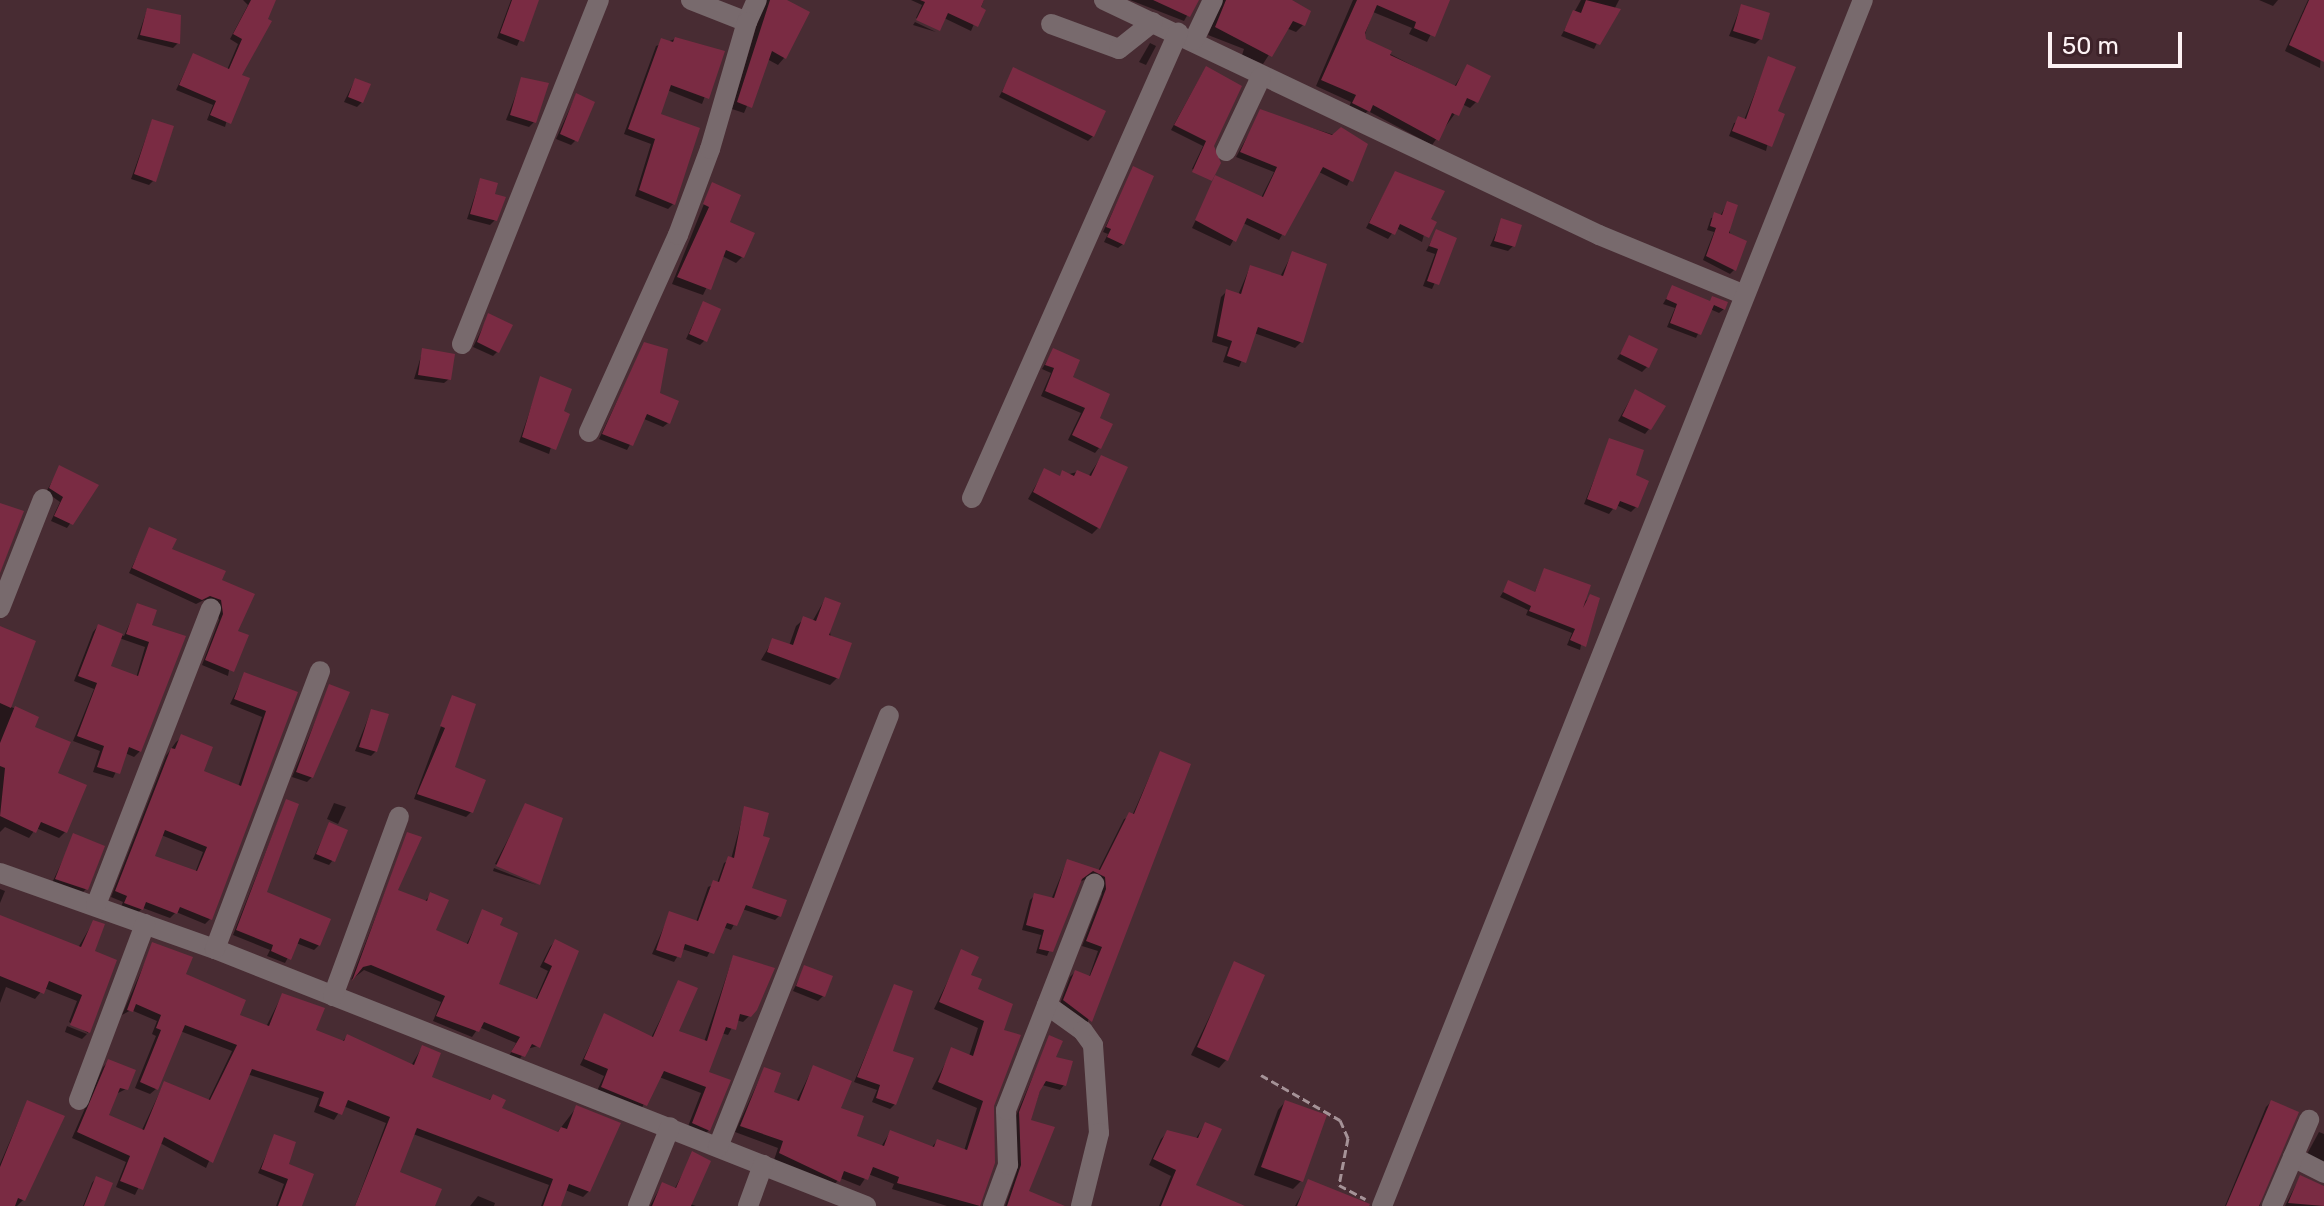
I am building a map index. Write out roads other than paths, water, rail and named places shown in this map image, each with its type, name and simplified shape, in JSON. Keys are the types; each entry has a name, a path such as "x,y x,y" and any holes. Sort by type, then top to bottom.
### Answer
{"street":[{"path":"462,344 599,0"},
{"path":"691,0 747,22"},
{"path":"589,432 678,235 710,149 747,22 757,0"},
{"path":"1104,0 1599,235 1742,294"},
{"path":"972,498 1186,37 1213,0"},
{"path":"1374,1203 1861,1"},
{"path":"1051,24 1119,49 1153,22"},
{"path":"1226,151 1261,77"},
{"path":"0,608 43,499"},
{"path":"96,905 211,609"},
{"path":"215,949 320,671"},
{"path":"718,1147 889,716"},
{"path":"333,996 399,817"},
{"path":"0,873 215,949 670,1127 763,1165 832,1200 866,1206"},
{"path":"993,1206 1008,1165 1006,1110 1094,884"},
{"path":"79,1100 145,924"},
{"path":"1047,1005 1083,1031 1093,1045 1099,1133 1081,1206"},
{"path":"2272,1206 2309,1120"},
{"path":"638,1206 670,1127"},
{"path":"2293,1157 2324,1173"},
{"path":"748,1206 763,1165"}]}
